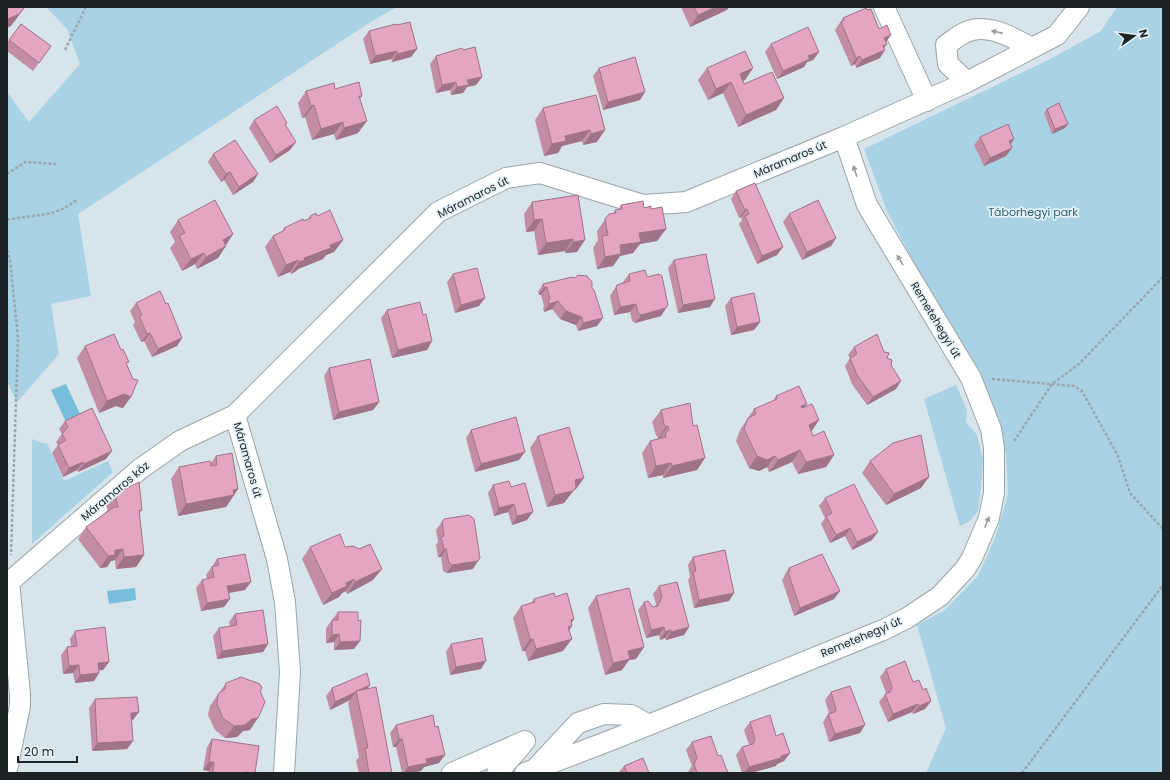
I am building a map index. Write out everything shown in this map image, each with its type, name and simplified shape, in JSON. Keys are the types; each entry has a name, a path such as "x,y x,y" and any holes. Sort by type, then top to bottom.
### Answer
{"street":[{"path":"884,7 927,101"},
{"name":"Máramaros út","path":"284,773 290,672 285,602 277,559 235,415 438,212 506,178 540,174 643,205 686,202 844,137 967,82 1057,35 1079,7"},
{"path":"967,82 948,64 946,46 965,32 981,29 1002,33 1032,48"},
{"name":"Remetehegyi út","path":"530,771 649,725 883,630 907,618 926,606 951,585 972,558 989,518 994,493 995,467 991,429 971,378 867,205 844,137"},
{"name":"Máramaros köz","path":"8,583 140,469 180,441 235,415"},
{"path":"7,769 20,706 8,583"},
{"path":"530,771 578,723 604,714 631,715 649,725"},
{"path":"452,773 525,741 497,773"}],"path":[{"path":"65,50 86,7"},
{"path":"7,174 25,162 56,164"},
{"path":"7,220 56,212 66,208 76,200"},
{"path":"7,250 10,260 18,338 11,558"},
{"path":"995,467 1052,384 1079,364 1163,277"},
{"path":"971,378 1074,386 1082,391 1118,456 1130,493 1163,529"},
{"path":"1022,773 1163,585"}],"green space":[{"path":"46,7 397,7 372,21 78,214 91,296 51,304 59,354 17,402 7,382 7,92 29,122 80,64 67,29"},
{"name":"Táborhegyi park","path":"1117,7 1163,7 1163,773 926,773 946,728 917,625 945,610 978,576 995,538 1008,494 1006,454 996,421 887,211 864,149 1050,59 1101,31"},
{"path":"956,385 967,410 966,422 977,435 983,460 978,511 969,522 960,526 924,399"},
{"path":"32,439 42,443 47,443 64,481 108,461 113,472 32,544"}],"shaded area":[{"path":"66,384 81,416 66,422 51,390"},
{"path":"135,588 136,600 109,604 107,591"}],"building":[{"path":"7,7 25,7 19,14 8,19"},
{"path":"694,7 716,7 698,15"},
{"path":"866,8 867,10 871,9 879,29 887,25 891,35 884,38 887,44 883,46 885,50 862,60 860,56 856,58 841,22 844,20 843,18"},
{"path":"410,22 417,49 397,54 397,51 375,56 369,31"},
{"path":"21,24 51,46 39,63 9,40"},
{"path":"808,27 819,52 808,56 810,59 783,71 771,44"},
{"path":"475,47 482,77 467,80 469,85 457,87 456,82 442,85 436,56 462,48 463,50"},
{"path":"745,51 753,68 740,74 744,84 772,72 784,98 746,115 731,82 716,89 707,68"},
{"path":"635,57 645,92 608,102 599,68"},
{"path":"359,82 362,96 359,96 367,121 344,128 343,122 321,129 314,105 311,106 306,91 334,83 335,89"},
{"path":"596,95 605,130 591,134 590,130 565,136 566,141 552,144 543,108"},
{"path":"1059,103 1068,124 1055,129 1047,109"},
{"path":"277,106 287,123 285,124 296,142 276,155 254,120"},
{"path":"1008,124 1014,139 1009,141 1012,148 990,158 980,137"},
{"path":"235,140 258,174 239,187 230,172 226,174 213,154"},
{"path":"755,183 783,247 762,256 745,216 749,214 747,209 745,210 736,191"},
{"path":"578,195 585,240 573,242 573,239 546,243 542,219 534,220 532,202"},
{"path":"215,200 233,234 223,240 226,246 206,257 204,253 191,259 179,236 185,233 178,220"},
{"path":"818,200 836,238 807,252 789,214"},
{"path":"643,201 644,208 651,206 651,209 662,207 666,229 639,233 641,242 620,245 621,254 605,257 602,236 608,235 605,219 609,214 616,213 615,210 622,209 621,205"},
{"path":"330,210 343,240 330,245 331,248 304,258 305,260 299,262 298,260 286,265 273,236 285,230 284,228 303,219 304,221 311,218 310,216 316,213 317,216"},
{"path":"706,254 715,299 683,305 674,260"},
{"path":"477,268 485,298 461,305 453,274"},
{"path":"645,270 647,277 659,274 662,276 668,305 666,308 641,315 638,313 636,304 620,307 616,288 617,285 630,281 629,274"},
{"path":"578,275 587,276 592,282 592,288 603,318 583,323 582,317 566,311 558,301 549,304 548,300 550,299 547,287 544,287 543,284 572,277 575,278"},
{"path":"160,291 166,304 168,303 182,338 158,349 150,333 147,334 139,316 142,315 136,303"},
{"path":"754,293 760,322 737,327 731,298"},
{"path":"420,302 423,315 426,314 432,341 398,350 387,310"},
{"path":"114,334 121,350 123,349 129,362 126,363 133,379 138,380 131,397 124,394 107,401 85,346"},
{"path":"877,334 884,352 889,353 887,358 892,360 891,365 901,381 873,397 857,375 850,358 857,354 854,347"},
{"path":"370,359 379,402 339,412 329,368"},
{"path":"799,386 807,404 801,406 802,408 812,404 819,420 809,425 813,436 824,431 834,455 806,462 800,450 778,460 775,456 767,460 757,456 744,429 748,418 756,414 754,409 777,399 776,396"},
{"path":"690,403 693,426 697,425 705,458 672,466 671,463 656,466 650,441 666,437 665,434 669,430 668,426 666,427 664,424 661,410"},
{"path":"92,408 112,451 84,464 83,462 69,468 58,445 66,440 62,434 68,427 65,421"},
{"path":"516,417 525,452 481,464 471,430"},
{"path":"569,427 584,478 575,480 576,487 573,491 555,495 538,436"},
{"path":"921,435 929,477 894,494 870,461 893,443"},
{"path":"232,453 238,489 233,490 234,495 186,504 179,467 210,461 211,466 217,465 216,456"},
{"path":"509,481 511,487 525,483 533,512 517,516 514,504 499,508 493,485"},
{"path":"139,482 142,510 139,510 144,555 124,557 123,549 115,550 115,555 108,556 86,527 114,507 118,507 115,494"},
{"path":"854,484 878,532 857,542 850,528 836,535 826,516 832,513 825,498"},
{"path":"469,515 474,519 480,558 478,561 452,565 449,563 446,549 444,549 441,537 444,536 442,522 444,519"},
{"path":"340,534 345,547 353,546 359,549 370,544 382,569 355,582 354,579 346,583 347,586 332,593 310,547"},
{"path":"725,550 734,593 699,600 693,572 696,571 693,557"},
{"path":"245,554 251,582 227,586 230,599 207,603 202,580 214,577 212,567 219,565 217,559"},
{"path":"822,554 840,591 800,608 788,572 790,571 789,568"},
{"path":"677,582 689,627 671,632 671,630 665,632 664,627 651,630 644,602 648,601 653,607 658,606 662,596 659,586"},
{"path":"629,588 644,647 628,651 630,659 613,663 596,596"},
{"path":"554,593 555,597 567,593 574,619 571,620 572,626 568,627 572,639 536,649 533,639 530,639 521,606 535,602 534,599"},
{"path":"263,610 268,644 222,651 219,628 237,625 235,614"},
{"path":"338,612 358,612 358,621 361,620 360,641 340,642 339,634 332,635 332,620 338,620"},
{"path":"105,627 109,662 98,663 99,673 80,675 79,665 69,666 67,647 77,646 75,631"},
{"path":"482,638 486,661 456,667 451,644"},
{"path":"905,661 913,682 919,680 923,690 926,688 931,701 919,706 918,704 893,714 885,694 890,692 892,687 886,669"},
{"path":"367,673 370,685 335,702 332,688"},
{"path":"241,677 260,684 262,688 260,691 265,702 258,718 252,719 245,725 234,726 223,718 217,704 218,694 225,689 226,683"},
{"path":"850,686 865,725 835,734 828,714 835,712 836,709 831,692"},
{"path":"376,687 392,773 369,773 365,748 368,748 356,691"},
{"path":"137,697 139,712 131,713 133,741 97,743 95,699"},
{"path":"433,715 435,727 438,726 445,755 426,759 427,763 408,767 402,739 399,739 396,725"},
{"path":"770,715 776,736 783,733 790,753 781,756 781,758 749,767 742,747 753,744 755,739 750,722"},
{"path":"711,736 718,756 721,755 728,773 697,773 694,764 697,758 692,742"},
{"path":"212,739 259,746 255,773 213,773 214,762 209,762"},
{"path":"643,758 649,773 627,773 624,766"}]}
